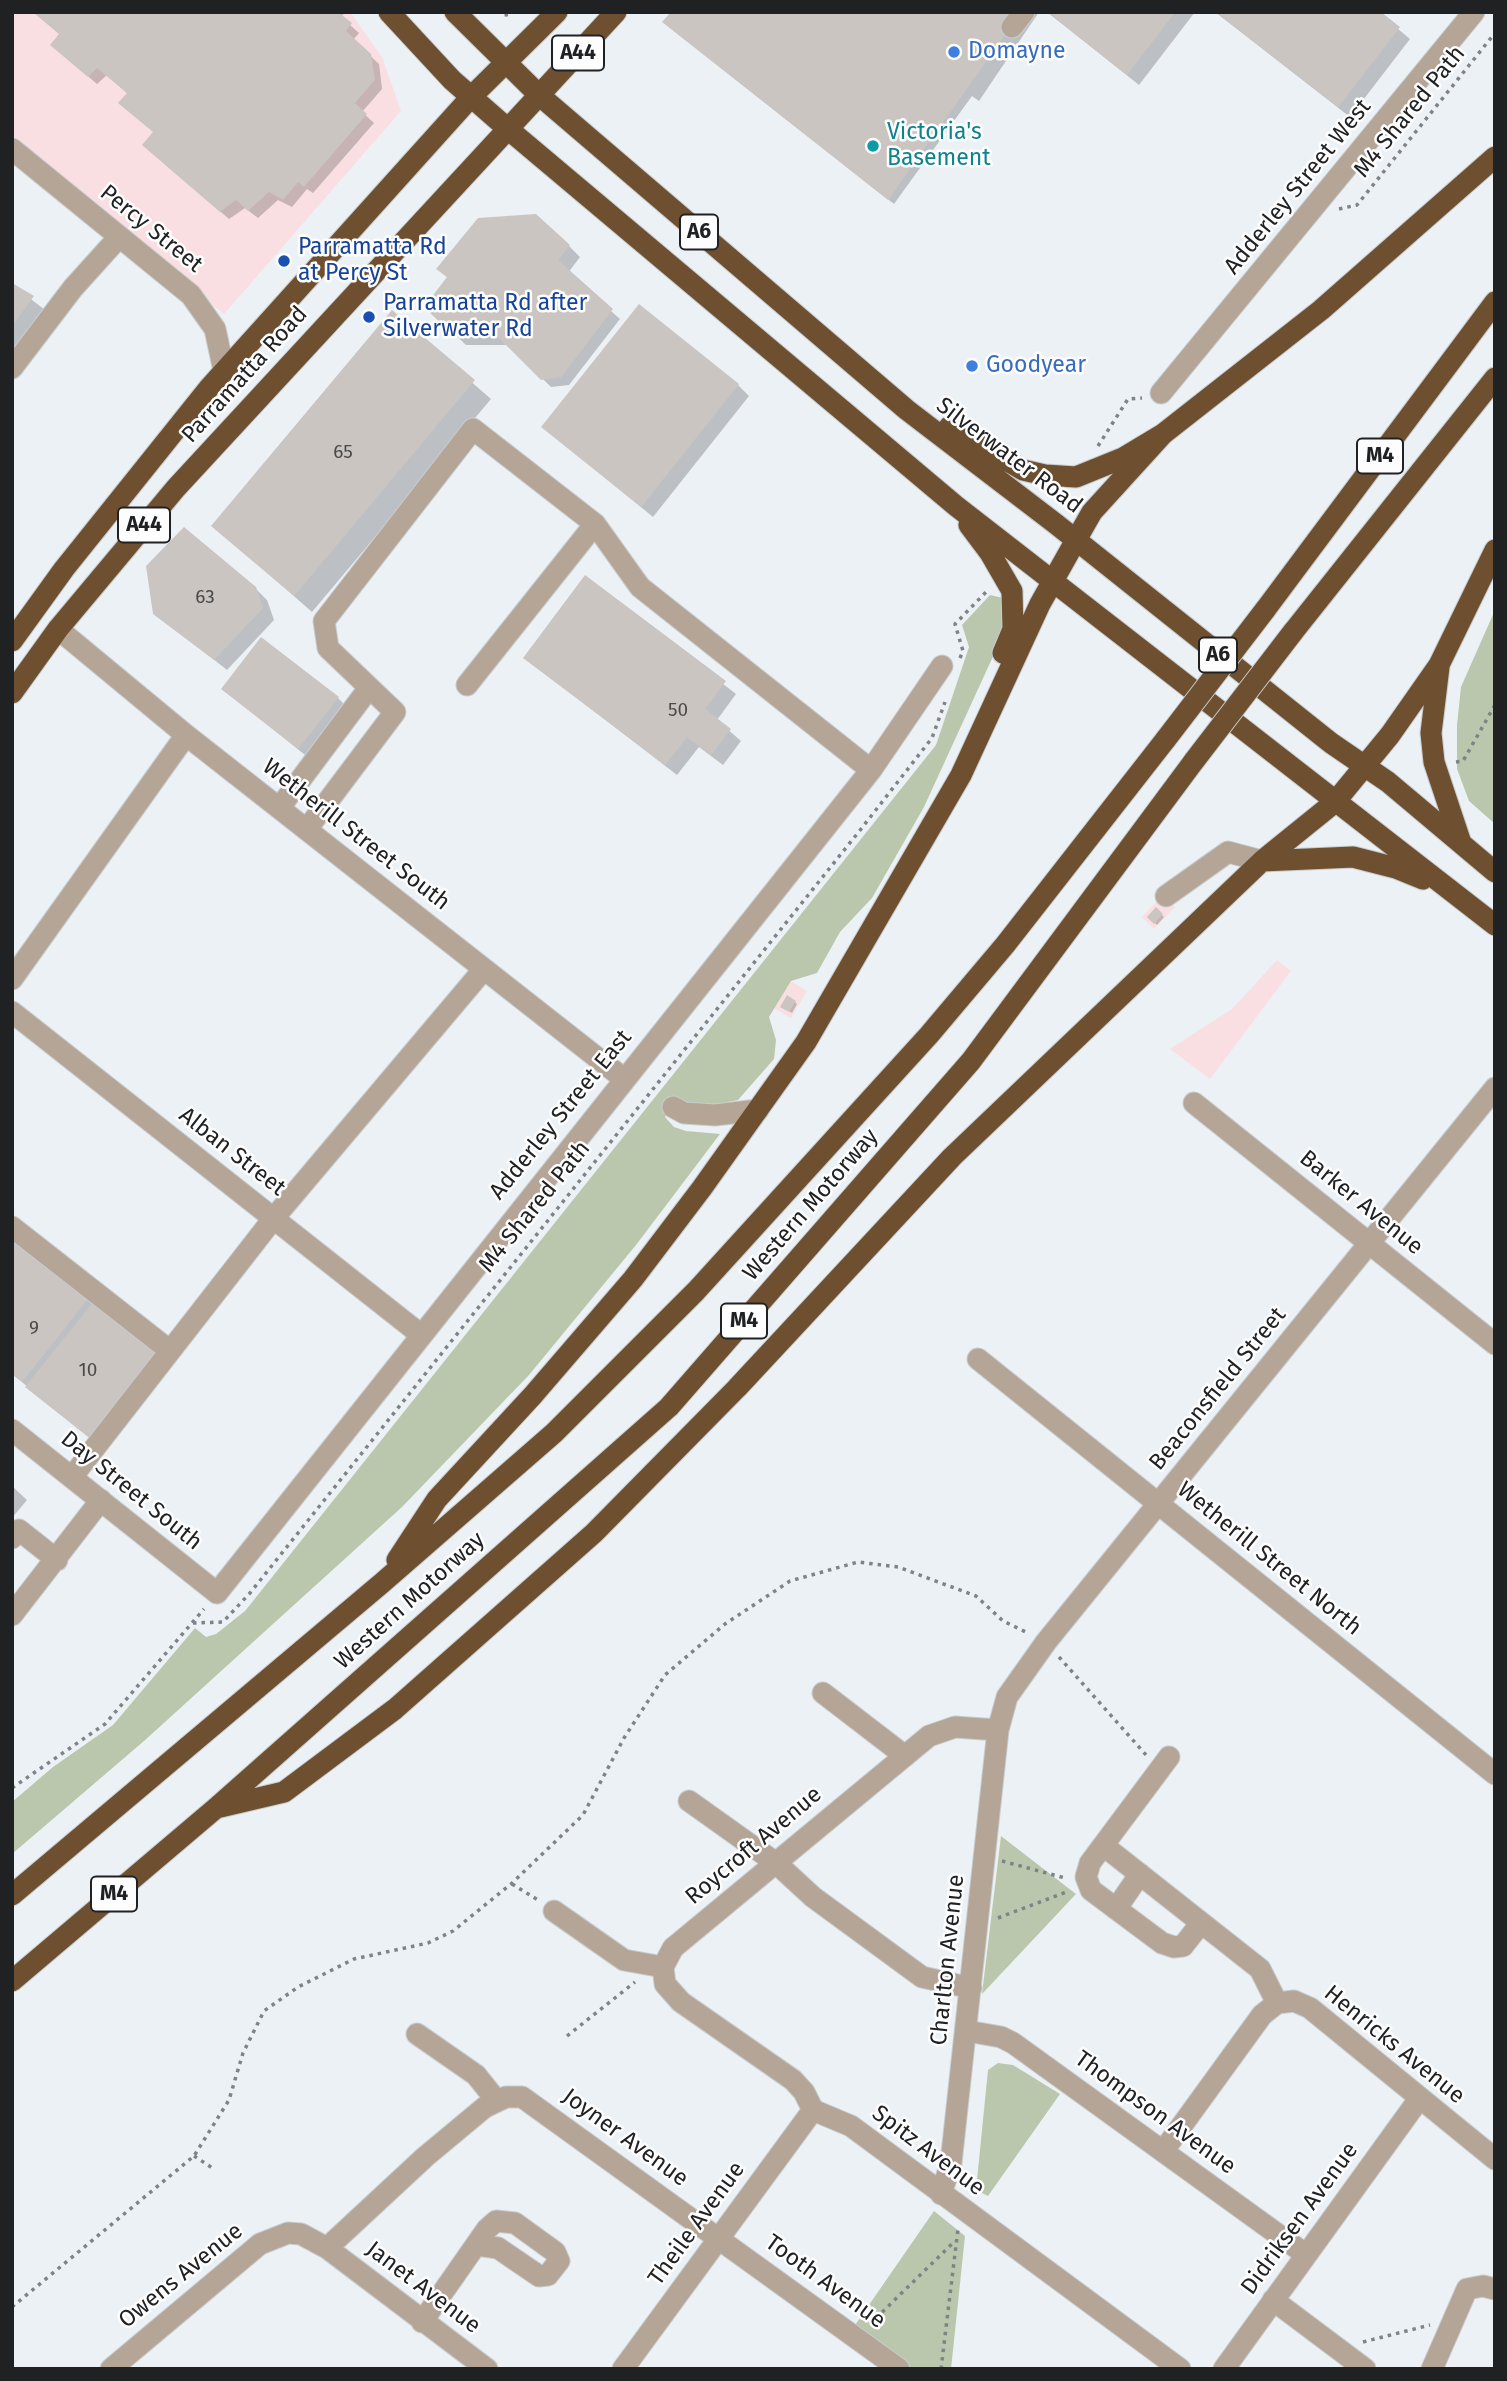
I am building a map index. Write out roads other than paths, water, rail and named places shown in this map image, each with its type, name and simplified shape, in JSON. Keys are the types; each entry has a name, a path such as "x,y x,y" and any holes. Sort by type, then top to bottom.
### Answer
{"highway":[{"name":"A6","path":"389,12 471,97 956,506 1495,925"},
{"name":"A6","path":"455,12 507,63"},
{"name":"Parramatta Road","path":"12,640 72,558 224,371 471,97 557,12"},
{"name":"Parramatta Road","path":"12,693 58,629 176,488 616,12"},
{"name":"Silverwater Road","path":"507,63 539,95 907,410 1076,540 1331,743 1365,765 1495,872"},
{"path":"859,369 990,453 1023,470 1076,477 1089,473 1124,458 1163,434 1321,310 1495,157"},
{"name":"Western Motorway","path":"12,1895 382,1583 554,1433 696,1292 929,1035 1005,945 1265,610 1495,302"},
{"name":"Western Motorway","path":"12,1981 216,1808 669,1406 971,1061 1194,761 1495,378"},
{"path":"382,1583 437,1499 534,1394 633,1279 806,1042 961,775 1053,580 1092,512 1163,434"},
{"path":"864,946 958,756 1013,629 1012,591 1001,570 963,519 918,472"},
{"path":"216,1808 284,1792 396,1709 594,1533 737,1388 952,1157 1262,861 1335,802 1439,665 1495,550"},
{"path":"1439,665 1431,733 1434,762 1461,844"},
{"path":"1262,861 1340,855 1367,859 1454,893"}],"street":[{"name":"Adderley Street West","path":"1161,393 1474,12"},
{"name":"Percy Street","path":"12,149 191,295 215,329 224,371"},
{"path":"12,368 73,288 119,237"},
{"path":"307,829 395,712 328,648 324,621 473,429 595,524 640,587 871,770"},
{"path":"467,685 595,524"},
{"name":"Wetherill Street South","path":"58,629 186,735 623,1078"},
{"name":"Adderley Street East","path":"217,1594 623,1078 871,770 950,665"},
{"path":"280,807 369,688"},
{"path":"12,979 186,735"},
{"path":"1166,896 1228,852 1262,861"},
{"path":"72,1477 274,1219 484,969"},
{"name":"Alban Street","path":"12,1012 420,1334"},
{"name":"Beaconsfield Street","path":"998,1730 1007,1697 1046,1642 1495,1088"},
{"name":"Barker Avenue","path":"1194,1103 1495,1344"},
{"path":"673,1107 684,1113 715,1115 758,1110"},
{"path":"12,1227 169,1350"},
{"name":"Wetherill Street North","path":"978,1359 1495,1774"},
{"name":"Day Street South","path":"12,1430 217,1594"},
{"path":"15,1607 57,1560 101,1500"},
{"path":"12,1538 19,1530 57,1560"},
{"path":"823,1693 905,1756"},
{"name":"Roycroft Avenue","path":"657,1966 673,1948 929,1736 945,1729 998,1730"},
{"name":"Charlton Avenue","path":"941,2194 951,2163 998,1730"},
{"path":"1164,1764 1090,1863 1086,1877 1088,1885 1162,1943 1174,1947 1183,1946 1201,1923"},
{"path":"689,1801 776,1863 813,1897 922,1977 971,1988"},
{"path":"1104,1846 1260,1969 1278,2003 1262,2015 1164,2150"},
{"path":"1116,1909 1140,1874"},
{"path":"554,1911 624,1961 657,1966 672,1994 793,2080 804,2092 813,2110"},
{"name":"Henricks Avenue","path":"1278,2003 1294,2001 1310,2008 1495,2159"},
{"name":"Thompson Avenue","path":"967,2031 1001,2037 1013,2043 1305,2254"},
{"path":"327,2248 425,2157 496,2100 476,2075 417,2034"},
{"name":"Joyner Avenue","path":"496,2100 522,2097 720,2238"},
{"name":"Didriksen Avenue","path":"1224,2369 1419,2099"},
{"name":"Spitz Avenue","path":"813,2110 851,2126 1180,2369"},
{"name":"Theile Avenue","path":"624,2368 813,2110"},
{"name":"Owens Avenue","path":"116,2368 260,2244 279,2236 302,2234 327,2248"},
{"name":"Tooth Avenue","path":"720,2238 899,2369"},
{"path":"422,2322 477,2245"},
{"name":"Janet Avenue","path":"327,2248 487,2369"},
{"path":"1432,2369 1467,2289 1483,2286 1495,2289"},
{"path":"1273,2300 1365,2369"}],"place":[{"name":"Domayne","path":"954,52"},
{"name":"Victoria's Basement","path":"873,146"},
{"name":"Parramatta Rd at Percy St","path":"284,261"},
{"name":"Parramatta Rd after Silverwater Rd","path":"369,317"},
{"name":"Goodyear","path":"972,366"}]}
